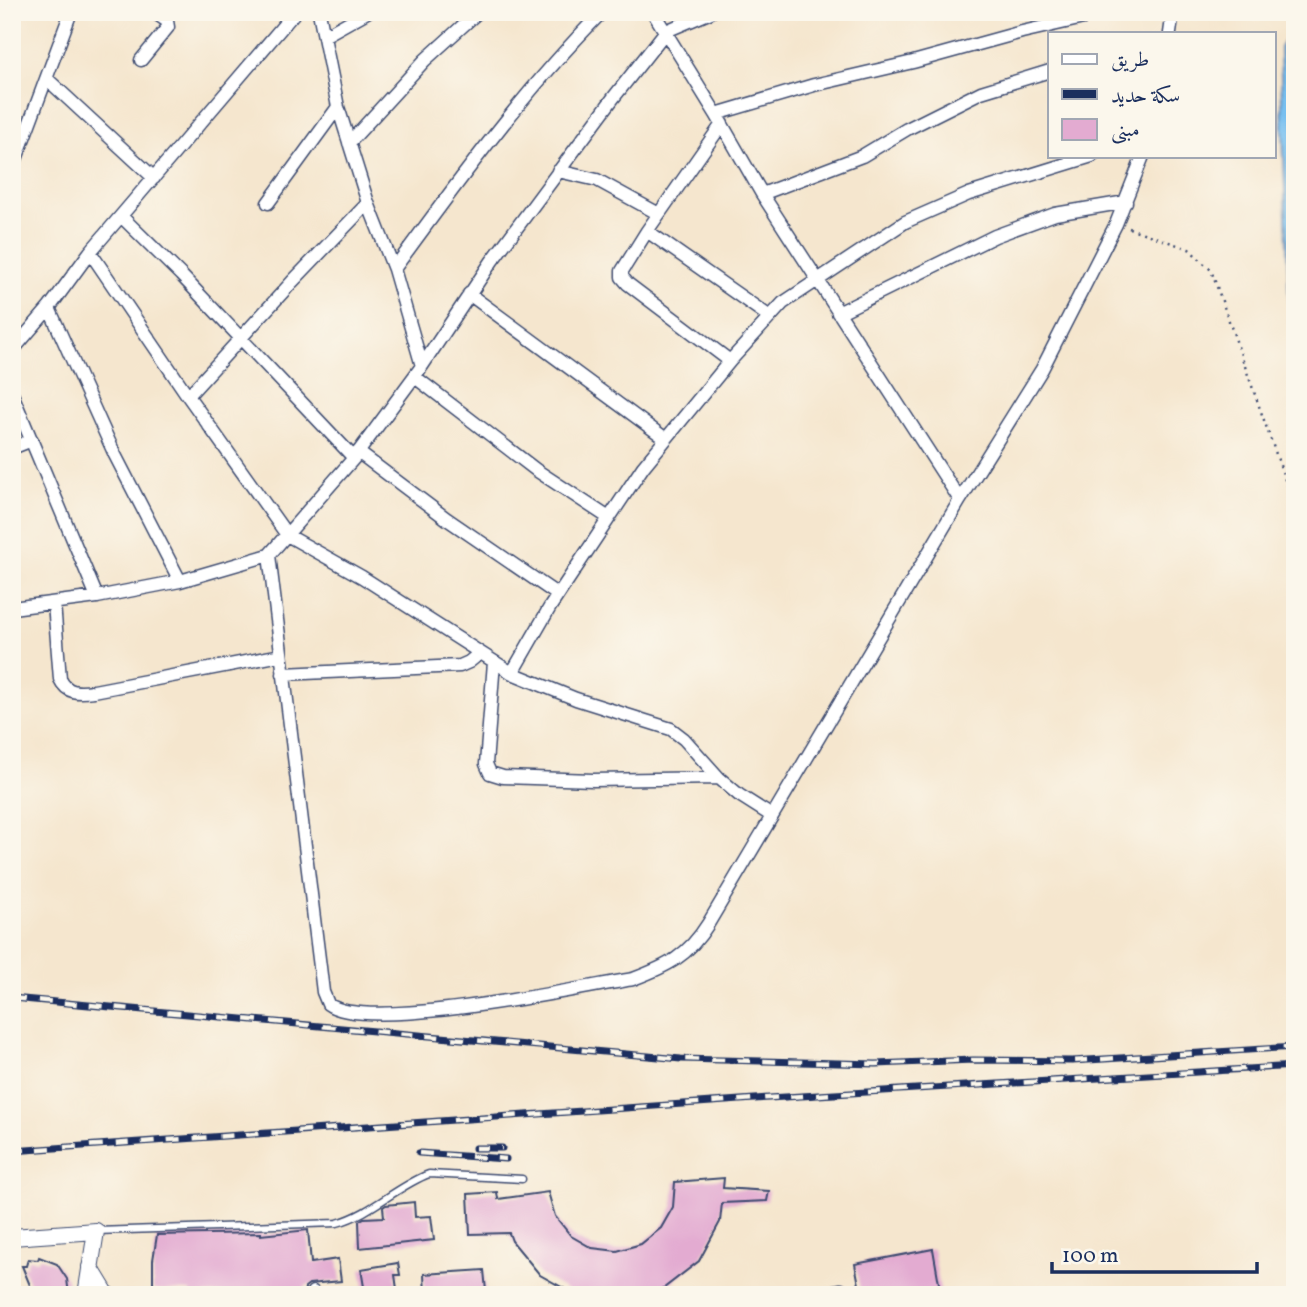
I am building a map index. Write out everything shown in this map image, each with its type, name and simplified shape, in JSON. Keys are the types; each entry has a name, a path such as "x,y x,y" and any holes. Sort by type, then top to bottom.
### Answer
{"street":[{"path":"12,170 71,12"},
{"path":"141,60 168,27 167,21 154,12"},
{"path":"12,351 49,308 90,252 295,12"},
{"path":"319,12 338,107 368,203 394,270 418,371 536,470 608,518"},
{"path":"324,36 367,12"},
{"path":"349,143 425,60 478,12"},
{"path":"394,270 462,176 527,93 602,12"},
{"path":"653,12 762,194 960,500"},
{"path":"12,608 97,597 180,581 269,555 356,455 558,171 666,31 711,12"},
{"path":"730,361 624,280 622,271 719,119 814,85 1110,12"},
{"path":"1170,32 1173,12"},
{"path":"762,194 862,156 907,129 981,92 1048,72"},
{"path":"47,79 154,178"},
{"path":"268,203 338,107"},
{"path":"512,673 558,595 643,467 730,361 783,303 897,227 937,207 1024,176 1085,158"},
{"path":"269,555 323,992 328,1004 340,1011 354,1013 431,1012 633,979 659,970 681,957 697,942 960,500 1042,369 1116,224 1142,158"},
{"path":"558,171 597,180 659,214"},
{"path":"838,313 995,236 1055,214 1126,202"},
{"path":"188,396 368,203"},
{"path":"121,216 356,455 558,595"},
{"path":"647,231 770,317"},
{"path":"90,252 188,396 287,534 362,577 512,673 576,699 671,729 684,739 708,769 739,795 772,816"},
{"path":"469,294 666,439"},
{"path":"49,308 115,455 180,581"},
{"path":"12,394 97,597"},
{"path":"12,447 32,440"},
{"path":"54,603 60,679 64,687 75,692 94,691 281,655"},
{"path":"283,674 460,666 480,653"},
{"path":"494,662 486,764 490,773 503,777 593,780 719,778"},
{"path":"12,1237 96,1231 86,1295"},
{"path":"90,1268 107,1295"},
{"path":"812,1295 841,1290"}],"lane":[{"path":"96,1231 337,1223 352,1219 417,1178 429,1174 522,1179"}],"path":[{"path":"1116,224 1189,249 1211,270 1295,508"}],"water":[{"path":"1295,21 1295,466 1280,48"}],"building":[{"path":"724,1178 723,1188 769,1191 767,1201 722,1203 720,1222 699,1261 664,1288 643,1295 576,1295 540,1275 512,1241 509,1233 470,1234 468,1194 497,1192 498,1199 548,1192 555,1216 571,1236 592,1248 617,1251 641,1244 661,1228 673,1207 675,1182"},
{"path":"414,1202 415,1217 431,1216 434,1240 360,1248 359,1221 364,1218 384,1217 383,1207 386,1205"},
{"path":"308,1230 311,1263 338,1259 341,1281 309,1284 305,1287 304,1295 190,1295 190,1291 153,1290 153,1260 157,1235 261,1235"},
{"path":"933,1249 941,1295 861,1295 855,1264"},
{"path":"39,1257 57,1264 67,1279 69,1295 34,1295 22,1266 26,1266 28,1259 38,1260"},
{"path":"398,1263 400,1275 395,1275 397,1289 365,1293 361,1269"},
{"path":"484,1270 486,1291 463,1292 464,1295 425,1295 424,1274"}],"railway":[{"path":"12,998 681,1059 876,1064 973,1060 1072,1061 1295,1047"},
{"path":"12,1151 769,1098 1295,1066"},
{"path":"475,1148 502,1148"},
{"path":"419,1153 506,1159"}]}
